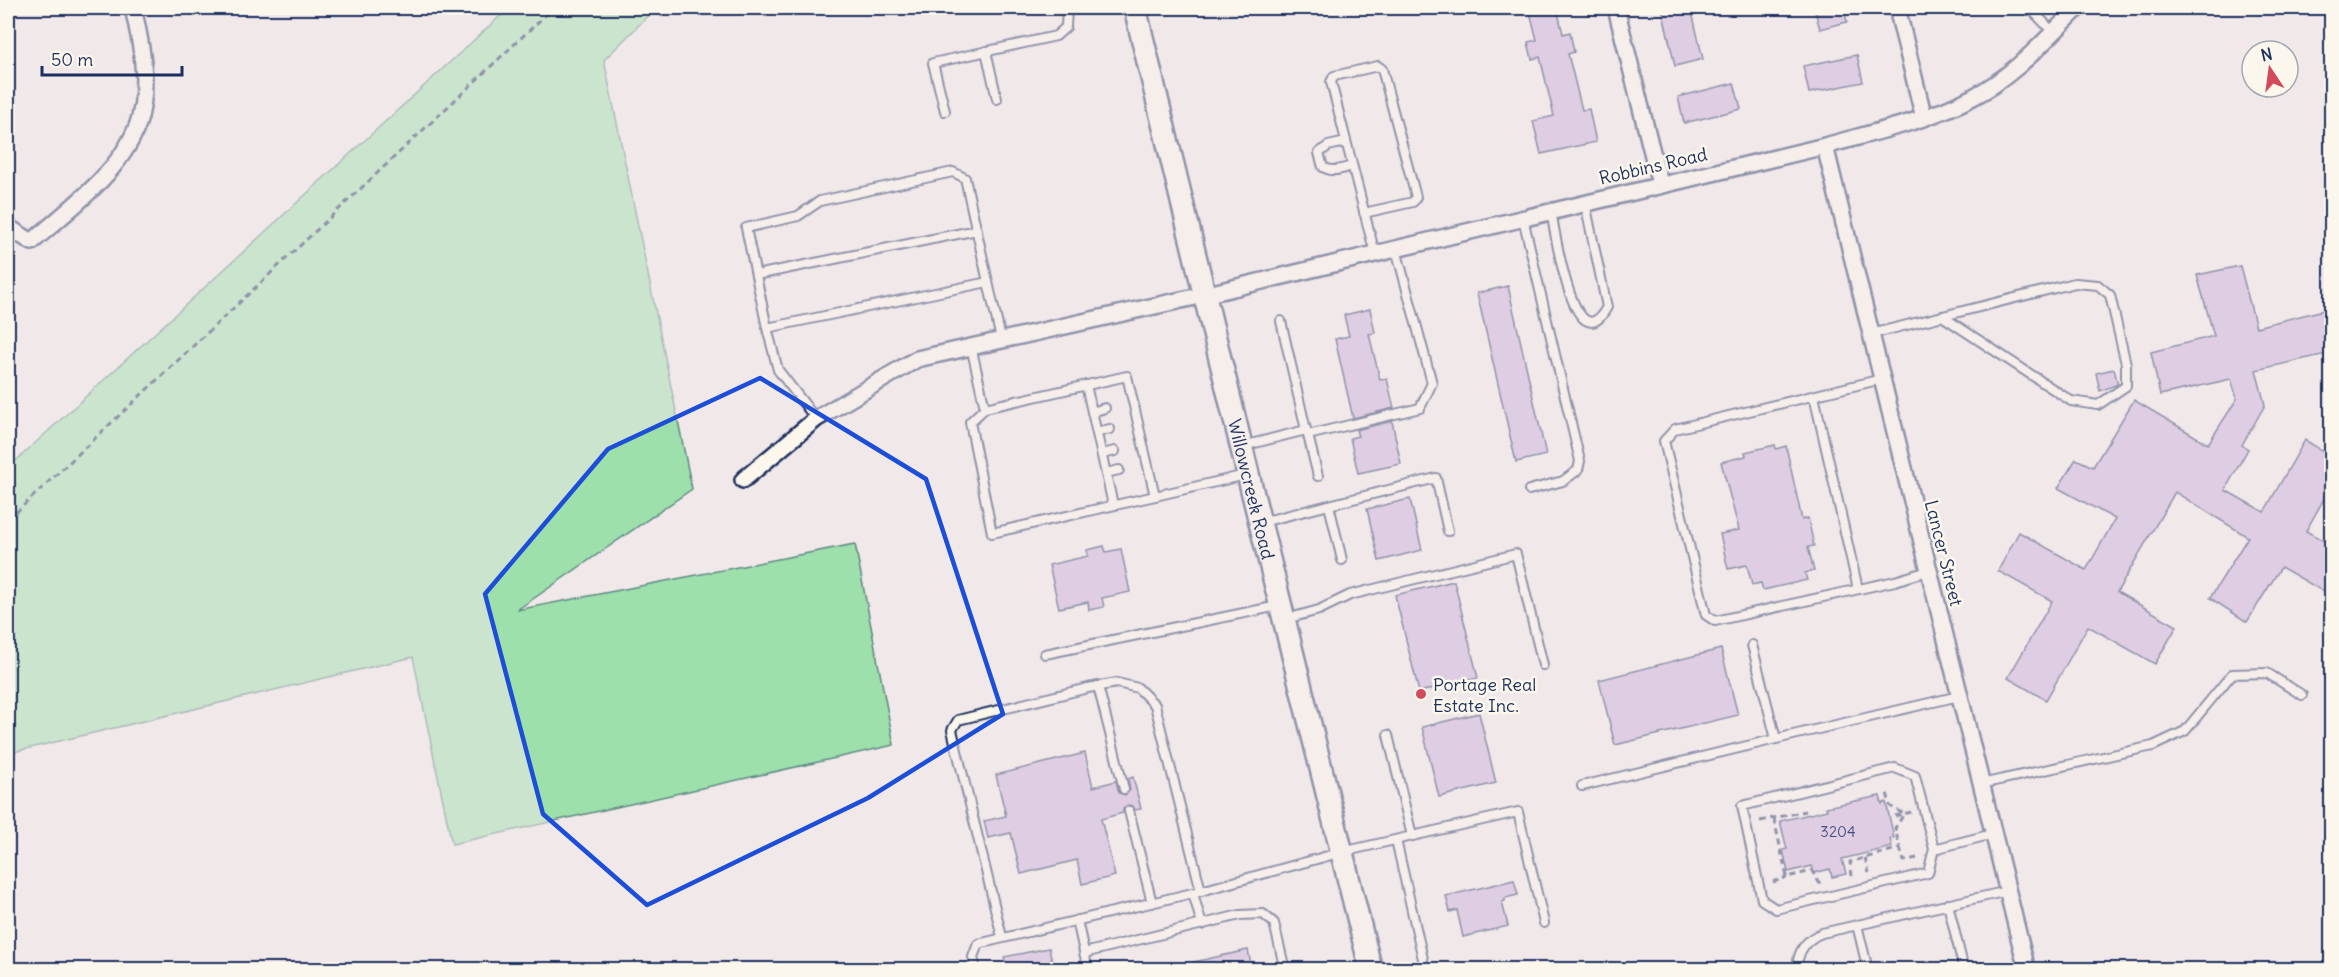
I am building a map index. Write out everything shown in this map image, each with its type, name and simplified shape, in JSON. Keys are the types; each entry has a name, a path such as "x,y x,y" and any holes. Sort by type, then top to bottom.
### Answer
{"main road":[{"name":"Willowcreek Road","path":"1135,8 1371,969"}],"street":[{"path":"8,227 32,242 102,180 126,148 140,118 144,81 140,38 133,8"},
{"path":"1616,8 1660,184"},
{"path":"1897,8 1924,117"},
{"name":"Robbins Road","path":"743,480 816,419 917,359 1204,296 1585,202 1825,146 1924,117 1974,97 2021,65 2078,8"},
{"name":"Lancer Street","path":"1825,146 2027,969"}],"lane":[{"path":"945,111 933,63 1056,36 1066,27 1067,8"},
{"path":"2030,8 2053,32"},
{"path":"986,51 997,99"},
{"path":"1364,213 1413,202 1416,197 1381,67 1332,78 1331,82 1364,213 1375,254"},
{"path":"1346,142 1328,146 1319,153 1323,167 1328,170 1334,171 1352,166"},
{"path":"816,419 778,370 746,228 798,216 820,201 953,172 965,178 1001,339"},
{"path":"1551,211 1570,296 1578,315 1585,320 1594,320 1602,315 1606,307 1606,299 1585,202"},
{"path":"1523,218 1580,461 1578,470 1563,481 1529,490"},
{"path":"756,275 977,230"},
{"path":"1242,446 1420,408 1432,383 1396,249"},
{"path":"767,328 988,282"},
{"path":"1871,334 1942,316 2075,283 2098,285 2110,295 2126,364 2126,386 2098,405 2071,401 1942,316"},
{"path":"1281,321 1318,476"},
{"path":"971,346 985,408"},
{"path":"1155,496 1143,463 1129,403 1127,376 985,408 970,422 992,532 1155,496 1248,474"},
{"path":"1882,379 1675,429 1664,441 1706,615 1715,621 1928,571"},
{"path":"1086,385 1113,505"},
{"path":"1814,396 1858,589"},
{"path":"1092,412 1105,408"},
{"path":"1097,432 1110,429"},
{"path":"1102,454 1115,451"},
{"path":"1106,473 1119,470"},
{"path":"1261,522 1436,478 1448,531"},
{"path":"1329,505 1342,560"},
{"path":"1044,654 1283,612 1319,610 1350,595 1516,554 1543,665"},
{"path":"1752,645 1776,739"},
{"path":"1981,784 2153,746 2185,731 2232,674 2267,673 2302,695"},
{"path":"1002,937 952,730 958,720 1117,683 1138,688 1155,705 1197,892 1202,925"},
{"path":"1098,686 1124,789"},
{"path":"1582,786 1959,696"},
{"path":"1388,735 1412,836"},
{"path":"1895,768 1915,776 1934,849 1928,873 1776,909 1762,900 1742,806 1895,768"},
{"path":"1129,811 1152,903"},
{"path":"976,969 973,957 978,944 1002,937 1197,892 1342,852 1518,812 1544,923"},
{"path":"1934,849 1994,834"},
{"path":"1396,840 1423,959"},
{"path":"1797,969 1799,954 1813,936 2008,891"},
{"path":"1948,904 1964,969"},
{"path":"1084,953 1240,915 1263,914 1274,923 1285,969"},
{"path":"1077,920 1088,969"},
{"path":"1857,925 1868,969"}],"path":[{"path":"8,520 553,8"},
{"path":"1887,792 1890,806 1904,814"},
{"path":"1758,816 1760,822 1806,811"},
{"path":"1895,816 1904,814"},
{"path":"1904,814 1895,828 1900,849 1904,861 1917,858"},
{"path":"1774,819 1787,877"},
{"path":"1846,877 1854,876 1850,862 1900,849"},
{"path":"1774,888 1773,881 1812,871 1819,884 1829,882"}],"highlighted area":[{"path":"760,378 926,479 1003,714 868,798 647,905 543,814 485,594 608,449"}],"green space":[{"path":"509,8 656,8 604,60 692,489 517,610 855,544 894,745 452,844 413,657 9,753 8,468"}],"building":[{"path":"1529,8 1557,8 1563,34 1570,32 1574,52 1568,54 1582,110 1589,109 1596,142 1541,154 1533,121 1554,116 1540,57 1532,59 1528,42 1537,40"},
{"path":"1691,8 1703,59 1675,66 1662,9"},
{"path":"1814,8 1844,8 1847,22 1820,29"},
{"path":"1857,55 1863,82 1809,93 1803,66"},
{"path":"1734,83 1741,109 1684,123 1678,97"},
{"path":"2240,266 2256,327 2328,309 2331,324 2331,353 2256,370 2265,405 2242,445 2248,449 2225,490 2264,512 2305,440 2331,456 2331,486 2306,531 2331,545 2331,596 2281,567 2247,622 2210,598 2248,537 2175,492 2117,592 2177,626 2155,664 2088,626 2046,700 2008,678 2052,601 1998,571 2019,532 2086,570 2115,519 2058,488 2076,459 2093,467 2134,400 2208,444 2237,399 2231,379 2160,395 2151,352 2214,336 2197,275"},
{"path":"1508,286 1546,455 1516,462 1477,293"},
{"path":"1370,309 1375,333 1369,334 1380,380 1387,379 1394,408 1353,418 1335,339 1349,336 1344,315"},
{"path":"2114,369 2118,384 2100,391 2096,373"},
{"path":"1392,421 1401,464 1358,473 1350,438 1358,436 1356,430"},
{"path":"1775,445 1776,449 1786,446 1802,520 1808,518 1814,546 1808,547 1814,571 1805,573 1807,580 1763,590 1761,583 1752,585 1747,565 1728,569 1720,534 1739,530 1721,462 1746,456 1745,452"},
{"path":"1410,499 1422,550 1379,561 1367,509"},
{"path":"1104,546 1106,552 1121,549 1130,592 1102,598 1104,607 1089,610 1088,602 1059,608 1049,565 1088,556 1087,550"},
{"path":"1454,581 1478,678 1419,692 1395,595"},
{"path":"1721,649 1738,715 1615,745 1599,680"},
{"path":"1479,713 1496,783 1439,797 1422,727"},
{"path":"1085,753 1093,787 1116,781 1119,793 1125,795 1130,790 1128,779 1133,777 1141,809 1135,810 1133,806 1128,805 1123,809 1123,813 1101,819 1115,876 1082,884 1077,860 1021,874 1011,833 988,838 984,821 1006,816 996,775"},
{"path":"1880,796 1882,804 1886,802 1894,838 1890,839 1892,847 1842,859 1846,874 1832,877 1830,869 1814,873 1812,866 1788,872 1783,850 1787,849 1780,821 1827,810 1826,807"},
{"path":"1514,880 1518,895 1505,898 1502,902 1508,926 1463,937 1457,910 1450,912 1446,896"},
{"path":"1049,948 1054,969 1007,969 1004,957"},
{"path":"1248,950 1252,969 1190,969 1189,963"}],"place":[{"name":"Portage Real Estate Inc.","path":"1421,694"}]}
